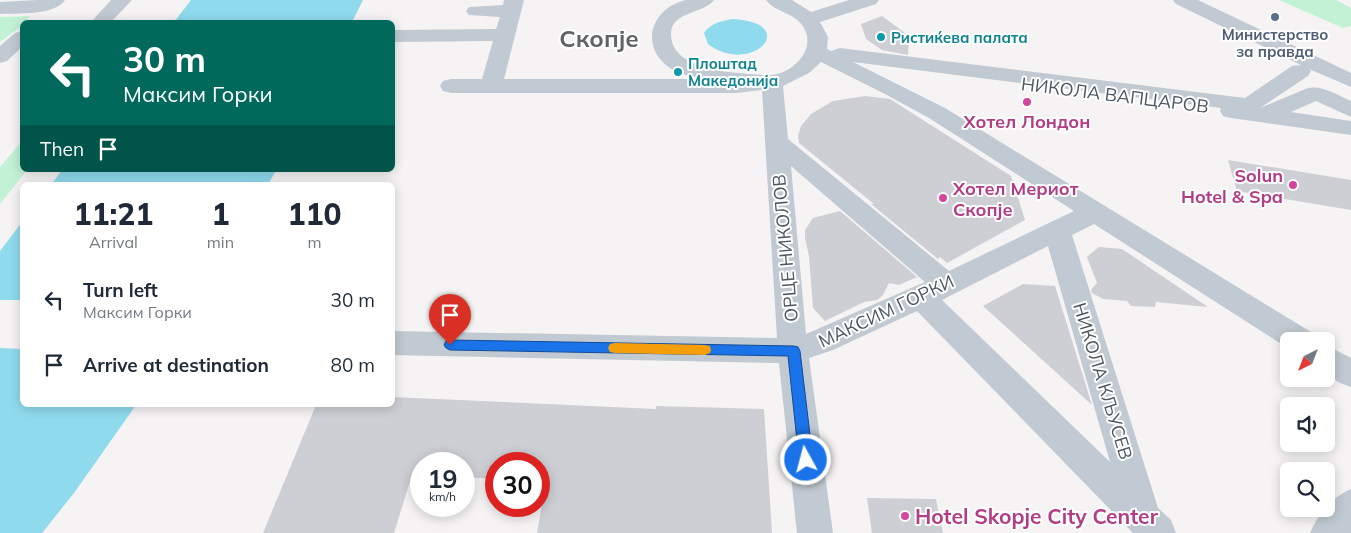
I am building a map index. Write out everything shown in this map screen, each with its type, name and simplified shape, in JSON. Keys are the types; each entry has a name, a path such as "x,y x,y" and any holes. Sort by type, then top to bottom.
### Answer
{"street":[{"path":"103,20 122,0"},
{"path":"704,0 676,12 663,27 661,38 669,57 686,67 706,75 772,82"},
{"path":"451,86 736,86 772,82 800,70 810,61 816,52 818,35 809,19 794,8 776,0"},
{"path":"809,19 869,0"},
{"path":"1182,0 1308,68 1351,81"},
{"path":"0,8 36,6 45,13"},
{"path":"476,11 512,6 491,86"},
{"path":"395,36 505,35"},
{"path":"0,38 20,37"},
{"path":"0,57 20,39"},
{"path":"816,52 1249,105 1308,68"},
{"path":"816,52 893,89 937,113 1286,332"},
{"path":"1308,68 1316,93 1351,110"},
{"name":"НИКОЛА ВАПЦАРОВ","path":"964,76 1351,128"},
{"name":"ОРЦЕ НИКОЛОВ","path":"772,82 794,351 815,533"},
{"path":"1265,115 1316,93"},
{"path":"777,142 933,290 1149,528"},
{"name":"МАКСИМ ГОРКИ","path":"395,344 794,351 822,341 933,290 1095,212"},
{"name":"НИКОЛА КЉУСЕВ","path":"1057,230 1149,528"},
{"path":"1335,364 1351,374"},
{"path":"1328,533 1351,506"}],"green space":[{"path":"1279,0 1336,0 1351,8 1351,26 1343,28"},
{"path":"30,16 26,20 20,20 20,27 0,42 0,17"},
{"path":"20,143 20,172 25,172 0,204 0,167"}],"water":[{"path":"191,0 363,0 353,20 176,20"},
{"path":"733,19 754,23 764,29 767,37 763,45 753,52 740,55 725,53 708,44 704,33 710,27"},
{"path":"61,172 275,172 270,182 53,182"},
{"path":"20,225 20,407 135,407 74,493 42,533 0,533 0,251"}],"pier":[{"path":"0,300 20,300 20,349 0,348"}],"building":[{"name":"Ристиќева палата","path":"882,16 909,36 908,55 882,50 866,39 861,24"},
{"name":"Хотел Мериот Скопје","path":"865,96 890,99 1011,176 1025,220 947,263 940,257 938,259 799,143 798,136 801,126 811,114 833,101"},
{"name":"Solun Hotel & Spa","path":"1228,160 1351,180 1351,210 1237,191"},
{"path":"840,211 917,277 899,285 889,283 883,295 877,300 864,302 825,321 813,308 805,230 813,218"},
{"path":"1099,247 1122,249 1208,307 1156,302 1155,307 1131,306 1127,301 1103,299 1092,293 1091,290 1097,283 1087,257"},
{"path":"1023,284 1055,286 1092,405 983,306"},
{"path":"395,397 656,409 656,406 764,409 772,533 537,533 540,517 550,517 550,452 485,452 485,478 475,478 475,452 410,452 410,481 394,533 263,533 315,407 395,407"},
{"name":"Hotel Skopje City Center","path":"867,498 936,499 943,533 872,533"}],"slow traffic":[{"path":"615,348 705,350"}],"place":[{"name":"Министерство за правда","path":"1275,17"},
{"name":"Ристиќева палата","path":"881,37"},
{"name":"Плоштад Македонија","path":"678,72"},
{"name":"Хотел Лондон","path":"1027,102"},
{"name":"Solun Hotel & Spa","path":"1293,185"},
{"name":"Хотел Мериот Скопје","path":"943,198"},
{"name":"Hotel Skopje City Center","path":"905,516"}],"district":[{"name":"Скопје","path":"599,38"}],"route":[{"path":"450,345 794,351 806,460"}]}
